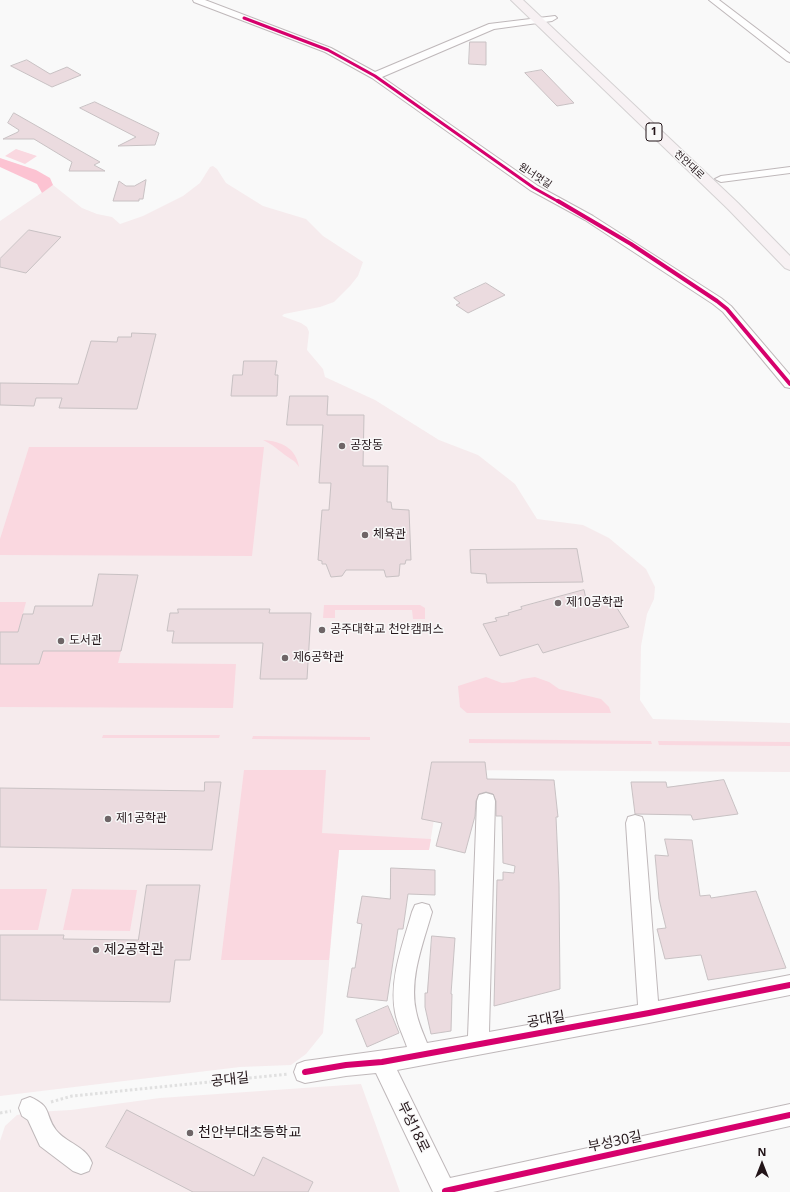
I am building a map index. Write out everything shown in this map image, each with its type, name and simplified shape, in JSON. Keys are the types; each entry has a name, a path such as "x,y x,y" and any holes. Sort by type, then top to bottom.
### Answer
{"main road":[{"name":"천안대로","path":"517,0 733,206 790,265"},
{"name":"천안대로","path":"533,0 766,222"}],"street":[{"name":"원너멋길","path":"197,0 328,50 375,76 534,188 589,218 717,301 727,309 790,384"},
{"path":"713,0 790,59"},
{"path":"375,76 479,30 492,26 552,18"},
{"path":"721,179 790,170"},
{"path":"478,1044 486,801"},
{"path":"635,823 649,1013"},
{"path":"421,1055 405,1012 404,998 406,976 422,912"},
{"name":"공대길","path":"305,1072 346,1065 382,1062 649,1013 790,985"},
{"name":"부성18로","path":"382,1062 445,1192"},
{"path":"30,1108 36,1112 48,1138 81,1163"},
{"name":"부성30길","path":"445,1192 790,1116"}],"shaded area":[{"path":"16,149 37,156 25,164 5,156"},
{"path":"0,158 36,170 50,178 53,185 42,193 37,184 0,167"},
{"name":"공주대학교 천안캠퍼스","path":"213,166 217,169 226,183 263,206 306,219 323,236 363,262 358,276 334,302 320,307 284,314 282,316 301,323 307,327 309,332 307,350 323,369 325,377 375,400 439,440 478,455 515,484 537,519 583,525 609,538 646,569 655,587 654,599 647,614 641,646 640,700 653,719 790,723 790,772 442,770 429,850 339,850 323,1033 306,1054 291,1065 240,1067 0,1096 0,221 53,185 82,208 97,214 112,217 120,224 143,216 183,196 200,183 210,167"},
{"path":"263,440 282,444 291,450 295,455 299,467 294,461"},
{"path":"29,447 264,447 252,556 0,555 0,539"},
{"path":"0,602 26,602 18,632 0,632"},
{"path":"324,605 420,605 425,608 425,619 413,619 412,610 335,610 335,618 323,618"},
{"path":"43,651 121,651 118,663 236,664 233,708 0,707 0,664 39,664"},
{"path":"486,677 502,683 535,677 549,682 559,689 601,699 609,707 611,713 467,713 460,707 458,686"},
{"path":"103,735 220,735 219,738 102,738"},
{"path":"253,736 370,737 370,740 252,739"},
{"path":"469,739 651,741 652,744 469,743"},
{"path":"658,741 790,742 790,746 659,745"},
{"path":"244,770 326,770 322,833 431,839 429,850 339,850 329,960 221,960"},
{"path":"0,889 47,889 38,930 0,930"},
{"path":"72,889 137,890 130,931 63,930"},
{"name":"천안부대초등학교","path":"361,1084 400,1192 0,1192 0,1141 5,1126 17,1115 36,1112 71,1110 160,1098"}],"building":[{"path":"470,42 486,42 486,65 469,64"},
{"path":"27,60 50,74 67,67 81,75 52,87 11,66"},
{"path":"542,70 574,103 557,106 525,73"},
{"path":"95,102 159,133 155,145 118,146 136,137 80,108"},
{"path":"14,113 100,162 94,165 105,171 69,171 72,162 34,139 3,139 18,132 19,130 8,123"},
{"path":"146,180 143,199 139,199 139,201 113,201 119,181 126,186 134,186"},
{"path":"29,230 61,237 26,273 0,267 0,259"},
{"path":"486,283 505,295 468,313 456,305 460,303 454,298"},
{"path":"132,333 156,334 137,409 59,408 62,398 36,398 34,406 0,405 0,383 78,384 91,341 117,342 118,337 131,337"},
{"path":"244,361 277,361 275,375 278,375 277,396 231,396 233,375 242,375"},
{"path":"290,396 328,396 327,415 364,415 363,466 388,466 387,502 391,502 392,509 409,510 411,560 406,560 405,564 400,564 399,576 386,577 384,570 346,570 342,576 331,577 326,564 322,564 322,561 318,560 322,510 329,510 331,483 319,483 323,425 287,425"},
{"path":"577,549 583,582 487,583 486,574 471,573 470,550"},
{"name":"도서관","path":"99,574 138,575 121,651 43,651 39,664 0,664 0,632 18,632 23,614 33,614 35,606 92,606"},
{"path":"584,590 587,603 610,597 629,627 543,653 538,644 500,656 483,624 497,621 495,618 509,615 508,613 522,609 521,607"},
{"name":"제6공학관","path":"178,609 270,609 269,613 311,613 307,679 260,679 263,643 172,643 174,631 167,631 170,613 178,613"},
{"path":"432,762 485,762 487,779 554,780 558,817 556,817 559,884 560,989 494,1006 497,880 503,880 503,872 514,873 515,866 503,863 502,816 496,816 496,801 493,794 486,792 479,794 476,801 475,816 465,853 436,846 442,823 422,819"},
{"path":"724,780 738,814 693,820 691,815 635,814 631,782 666,782 667,787"},
{"name":"제1공학관","path":"205,782 221,782 212,850 0,847 0,788 204,791"},
{"path":"665,839 692,840 700,896 710,895 711,898 756,891 786,968 708,980 701,955 665,959 657,929 666,928 659,899 655,855 668,856"},
{"path":"391,868 435,870 435,895 408,894 403,929 398,929 387,1001 347,997 352,968 355,968 362,924 357,923 362,896 390,899"},
{"name":"제2공학관","path":"147,885 200,885 190,960 175,960 170,1002 0,1000 0,935 64,935 63,939 138,940"},
{"path":"432,936 455,938 451,994 451,1031 431,1034 425,1007 425,993 427,993"},
{"path":"388,1006 399,1033 367,1047 356,1020"},
{"path":"127,1110 254,1176 263,1157 313,1182 308,1192 193,1192 106,1147"}],"cycle path":[{"path":"244,18 328,50 375,76 534,188 589,218 717,301 727,309 790,384"},
{"path":"305,1072 346,1065 382,1062 649,1013 790,985"},
{"path":"445,1191 790,1115"}],"place":[{"name":"공장동","path":"342,446"},
{"name":"체육관","path":"365,535"},
{"name":"제10공학관","path":"558,603"},
{"name":"공주대학교 천안캠퍼스","path":"322,630"},
{"name":"도서관","path":"61,641"},
{"name":"제6공학관","path":"285,658"},
{"name":"제1공학관","path":"108,819"},
{"name":"제2공학관","path":"96,950"},
{"name":"천안부대초등학교","path":"190,1133"}]}
